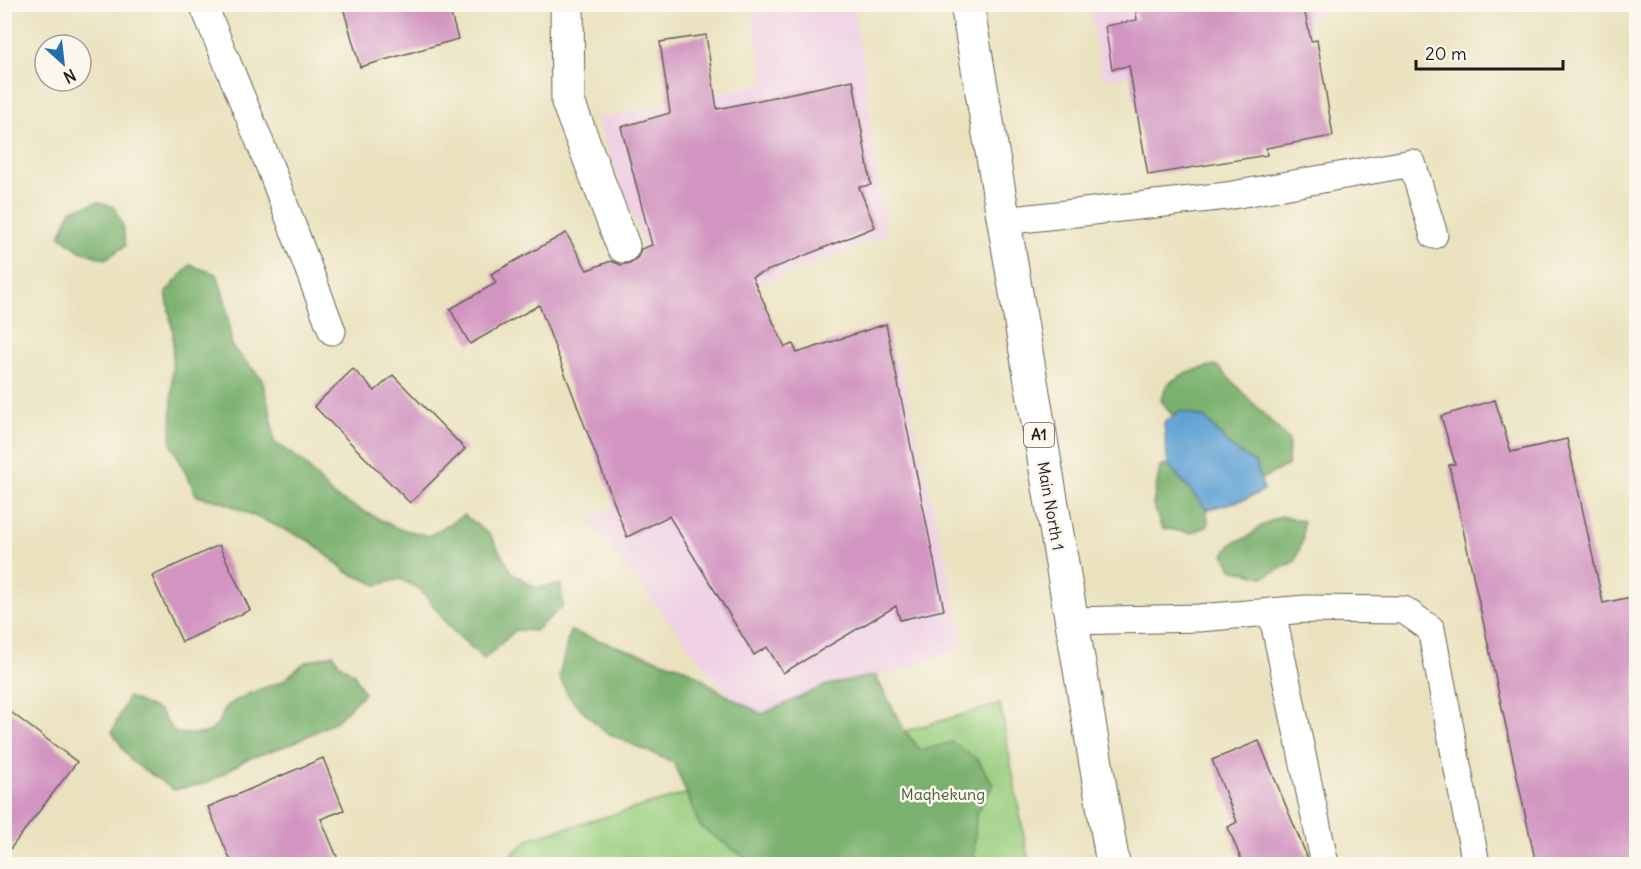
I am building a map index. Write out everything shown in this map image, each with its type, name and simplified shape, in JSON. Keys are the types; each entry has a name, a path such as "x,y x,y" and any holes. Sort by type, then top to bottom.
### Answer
{"main road":[{"path":"567,4 568,102 623,246"},
{"name":"Main North 1","path":"967,4 1113,864"}],"lane":[{"path":"203,4 270,167 332,331"},
{"path":"1003,221 1227,196 1412,163 1434,235"},
{"path":"1070,621 1199,618 1306,609 1404,610 1431,629 1476,864"},
{"path":"1272,612 1325,864"}],"shaded area":[{"path":"750,5 853,5 864,66 871,135 886,235 672,319 596,119 765,83"},
{"path":"1090,5 1342,5 1225,52 1113,79 1102,77"},
{"path":"900,362 965,648 749,721 590,522 611,507 703,461 795,398"}],"green space":[{"path":"98,202 114,207 123,226 125,246 105,259 80,251 60,236 71,210"},
{"path":"190,265 217,274 226,304 232,347 262,379 271,415 274,442 302,461 333,496 397,528 429,536 464,515 490,535 512,573 536,588 561,584 563,606 535,631 516,630 484,659 452,630 420,589 400,579 377,585 347,572 310,541 223,502 197,496 171,443 173,333 166,292"},
{"path":"1216,365 1289,440 1288,465 1261,479 1256,464 1231,447 1205,418 1180,411 1172,415 1161,400 1167,384 1187,372"},
{"path":"1168,464 1207,510 1208,526 1191,533 1162,528 1153,505 1160,467"},
{"path":"1281,516 1303,521 1303,539 1295,562 1263,577 1232,569 1224,555 1232,543 1248,537 1260,527"},
{"path":"570,631 687,669 726,695 762,714 827,685 875,675 905,731 921,751 952,742 978,760 993,785 976,814 974,864 754,864 700,826 674,763 605,732 570,698 559,677"},
{"path":"333,654 339,663 354,674 364,693 337,721 291,744 245,760 208,783 174,790 131,761 112,732 128,697 160,711 175,733 202,734 208,732 218,724 226,706 250,693 283,681 304,663"},
{"name":"Maqhekung","path":"1000,704 1029,864 500,864 531,838"}],"water":[{"path":"1180,411 1205,418 1231,447 1256,464 1264,490 1244,499 1207,510 1168,464 1164,423"}],"building":[{"path":"342,4 448,4 458,39 360,67"},
{"path":"1135,4 1303,4 1311,41 1317,40 1333,136 1266,148 1267,155 1148,175 1129,66 1112,69 1105,26 1137,20"},
{"path":"706,35 717,109 853,80 871,185 859,187 875,227 752,277 785,347 793,344 797,353 886,324 944,610 900,620 896,606 783,673 767,647 754,655 669,516 627,537 539,305 470,344 450,309 496,283 491,274 566,233 587,270 611,261 621,265 630,263 638,257 641,249 652,245 621,127 670,113 660,42"},
{"path":"353,369 375,391 393,375 465,449 410,503 314,406"},
{"path":"1495,400 1511,452 1567,439 1603,603 1636,596 1636,864 1536,864 1449,465 1455,464 1441,416"},
{"path":"219,545 250,610 182,642 152,576"},
{"path":"4,707 77,762 4,857"},
{"path":"1259,741 1309,864 1243,864 1228,827 1237,822 1212,760"},
{"path":"323,758 344,810 321,819 340,864 232,864 208,807"}]}
